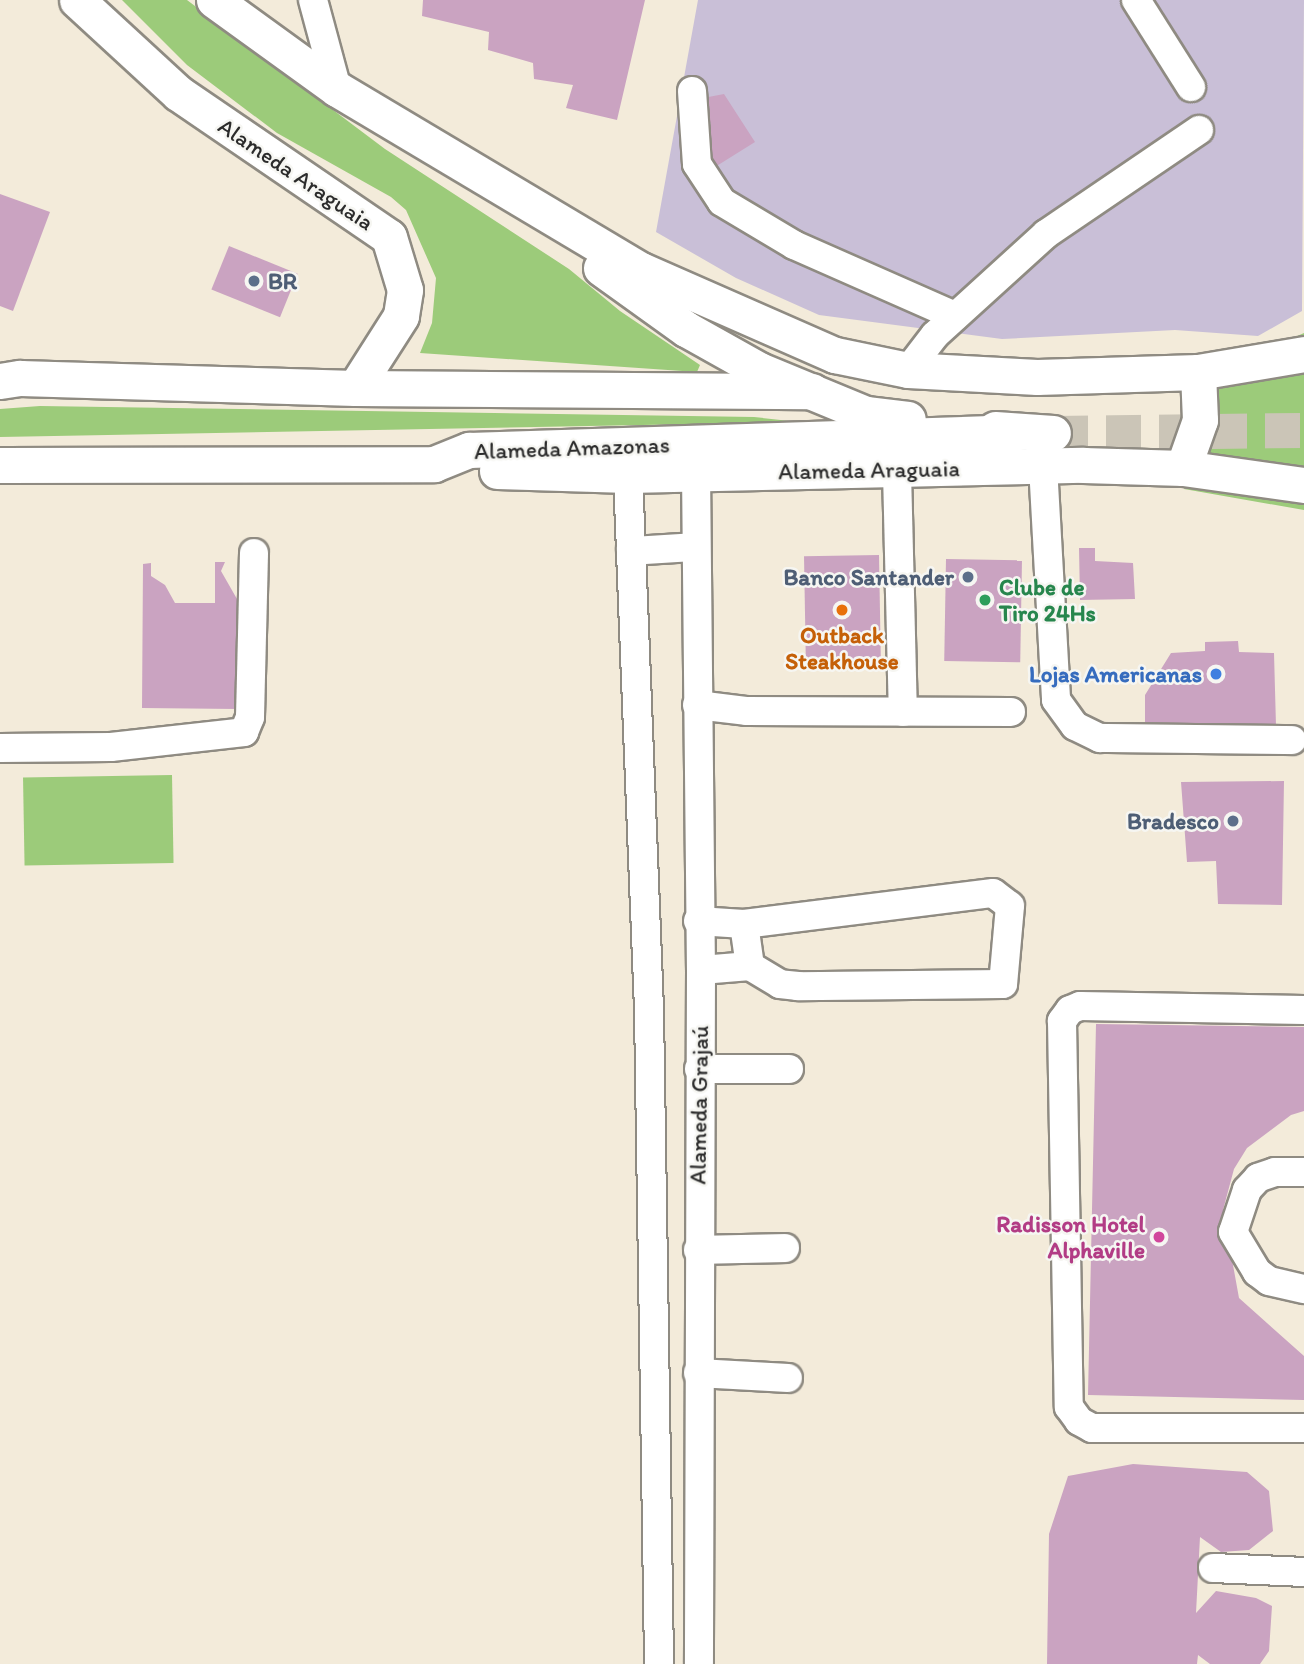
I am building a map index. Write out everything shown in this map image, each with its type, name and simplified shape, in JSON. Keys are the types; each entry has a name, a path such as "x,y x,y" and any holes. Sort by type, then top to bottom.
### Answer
{"main road":[{"name":"Alameda Araguaia","path":"77,0 178,93 389,237 405,290 401,316 355,388"},
{"name":"Alameda Araguaia","path":"214,0 337,89 641,270 835,355 908,370 1037,377 1198,372 1304,354"},
{"name":"Alameda Araguaia","path":"507,190 567,241 686,329 759,370 866,414 1036,433"},
{"path":"1183,468 1200,420 1198,372"},
{"path":"0,381 20,378 257,382 355,388 812,391"},
{"name":"Alameda Amazonas","path":"0,465 434,464 468,450 1036,433"},
{"name":"Alameda Araguaia","path":"434,464 505,472 628,475 696,470 898,471 1043,466 1183,468 1304,485"}],"street":[{"path":"313,0 337,89"},
{"path":"1136,0 1191,87"},
{"path":"692,91 697,164 722,202 794,245 955,316"},
{"path":"908,370 955,316 1046,234 1199,130"},
{"path":"1043,466 1056,700 1075,726 1100,738 1293,740"},
{"name":"Alameda Grajaú","path":"696,470 698,921 701,970 698,1257 699,1664"},
{"path":"898,471 903,712"},
{"name":"Alameda Grajaú","path":"628,475 641,741 659,1664"},
{"path":"631,551 695,547"},
{"path":"0,748 111,747 244,732 250,717 254,553"},
{"path":"696,705 746,711 1011,712"},
{"path":"698,921 744,923 993,893 1010,906 1003,984 798,986 780,984 750,966 701,970"},
{"path":"744,923 750,966"},
{"path":"1304,1010 1080,1006 1070,1010 1062,1021 1069,1407 1079,1422 1092,1428 1304,1428"},
{"path":"699,1069 789,1069"},
{"path":"1304,1172 1275,1172 1258,1178 1247,1190 1233,1232 1257,1272 1269,1281 1304,1289"},
{"path":"653,1252 678,1269 698,1257 785,1248"},
{"path":"698,1373 788,1378"},
{"path":"1213,1568 1304,1573"}],"shaded area":[{"path":"698,0 1304,0 1302,311 1258,336 1175,330 1002,339 819,315 736,278 656,232"}],"green space":[{"path":"122,0 187,0 385,149 569,269 620,311 700,365 697,372 420,353 432,323 436,278 406,210 391,197 277,133 187,65"},
{"path":"1304,333 1304,510 1184,489 1205,437 1200,380"},
{"path":"40,406 754,417 799,422 0,437 0,409"},
{"path":"172,775 174,863 25,866 23,778"}],"building":[{"path":"423,0 645,0 617,120 566,108 573,85 534,79 533,63 488,50 489,32 422,16"},
{"path":"724,94 755,142 715,167 701,141 711,124 698,99"},
{"path":"0,194 50,212 13,311 0,306"},
{"name":"BR","path":"229,246 298,274 280,317 211,290"},
{"path":"1079,548 1095,548 1095,561 1133,563 1135,599 1080,600"},
{"name":"Outback Steakhouse","path":"879,555 881,664 806,665 804,556"},
{"path":"946,559 1022,560 1020,662 944,661"},
{"path":"215,562 225,562 221,571 241,606 237,709 142,708 143,564 151,563 151,576 165,585 175,603 215,603"},
{"name":"Lojas Americanas","path":"1238,641 1239,652 1274,653 1276,726 1145,729 1145,695 1171,653 1205,651 1205,642"},
{"name":"Bradesco","path":"1284,781 1282,905 1218,904 1216,861 1187,862 1181,782"},
{"name":"Radisson Hotel Alphaville","path":"1096,1024 1304,1027 1304,1111 1291,1115 1247,1148 1234,1169 1223,1210 1239,1298 1304,1356 1304,1400 1088,1395"},
{"path":"1133,1464 1247,1472 1269,1491 1273,1531 1249,1550 1221,1552 1200,1537 1196,1613 1216,1591 1256,1598 1272,1606 1269,1651 1260,1664 1210,1664 1198,1655 1197,1664 1047,1664 1049,1534 1068,1476"}],"tunnel":[{"path":"1053,433 1304,430"}],"place":[{"name":"BR","path":"254,281"},
{"name":"Banco Santander","path":"968,577"},
{"name":"Clube de Tiro 24Hs","path":"985,600"},
{"name":"Outback Steakhouse","path":"842,610"},
{"name":"Lojas Americanas","path":"1216,674"},
{"name":"Bradesco","path":"1233,821"},
{"name":"Radisson Hotel Alphaville","path":"1159,1237"}]}
